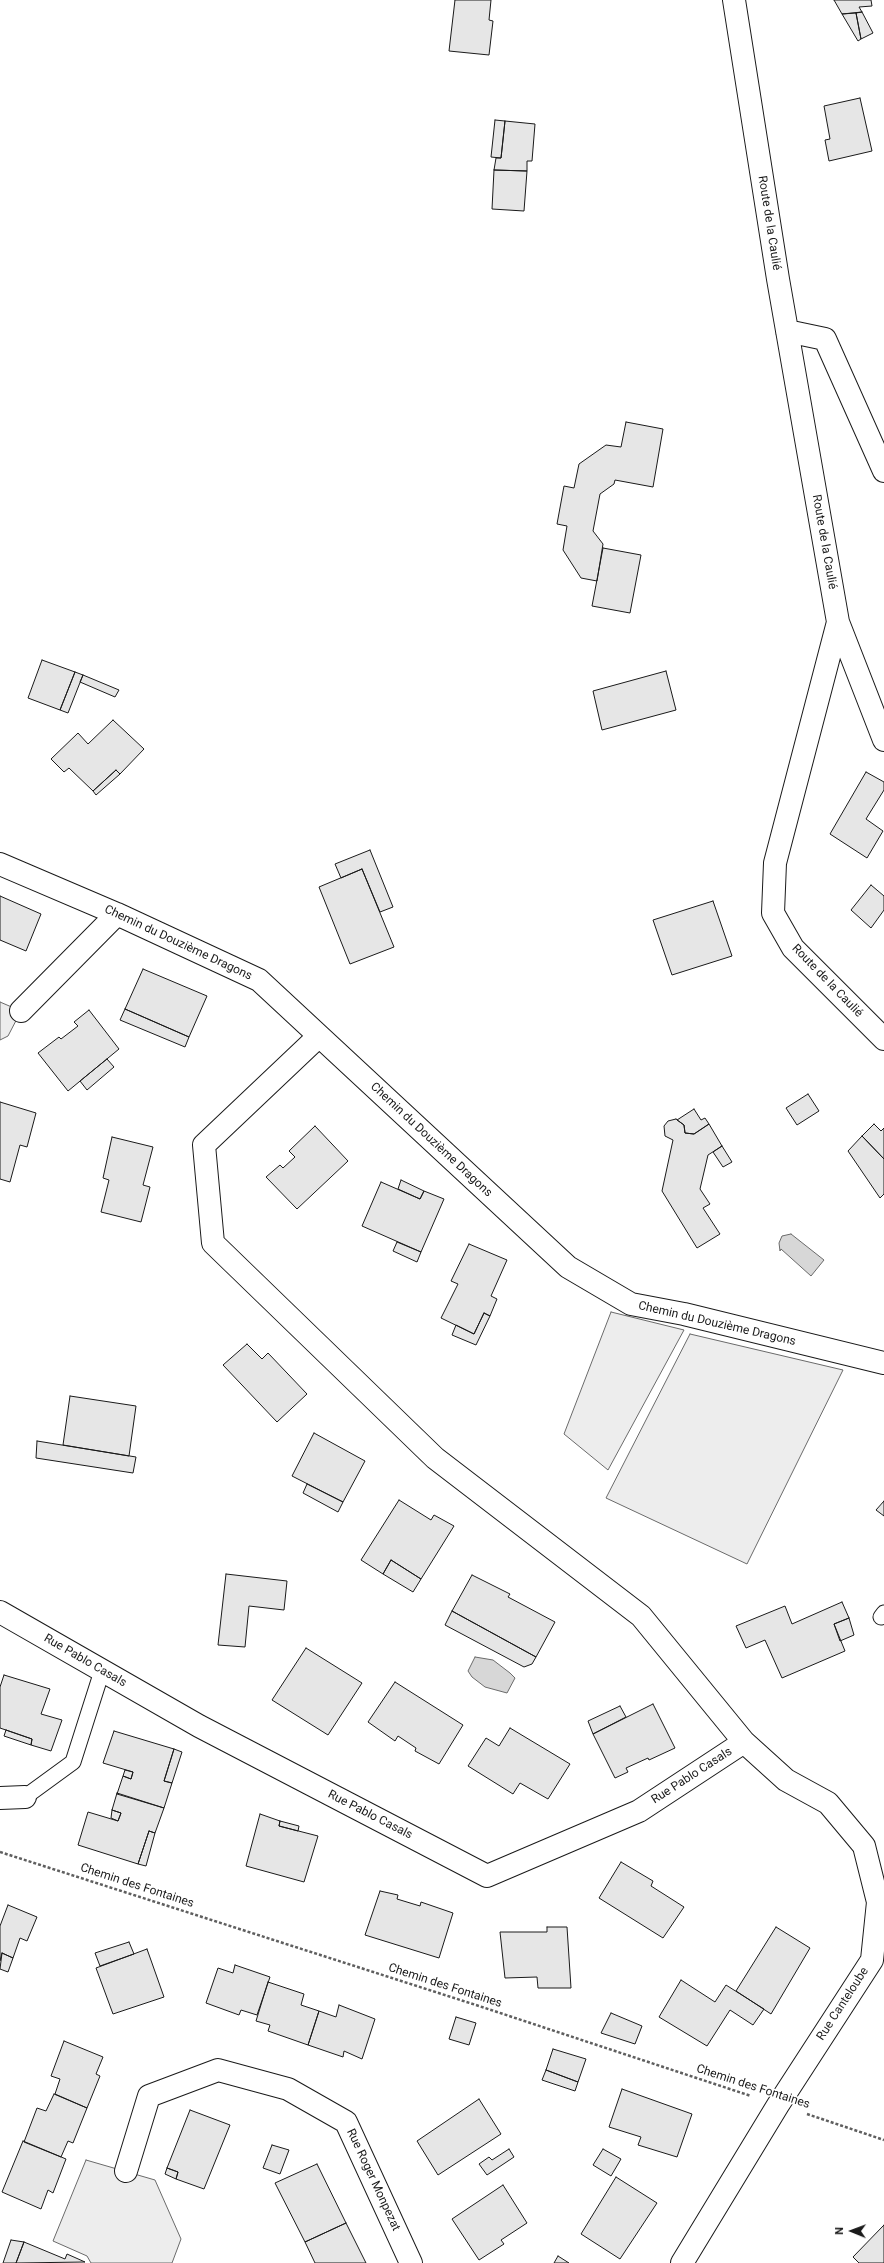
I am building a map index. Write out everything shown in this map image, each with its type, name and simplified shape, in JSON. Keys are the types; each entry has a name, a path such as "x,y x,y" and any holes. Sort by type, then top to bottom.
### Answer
{"street":[{"name":"Route de la Caulié","path":"734,0 787,331 838,622 774,862 773,913 793,948 884,1039"},
{"path":"787,331 825,339 884,471"},
{"path":"838,622 884,740"},
{"name":"Chemin du Douzième Dragons","path":"0,864 117,914 259,980 568,1267 631,1304 684,1314 884,1363"},
{"path":"21,1011 117,914"},
{"name":"Rue Canteloube","path":"319,1036 204,1145 214,1243 435,1458 642,1616 744,1742 786,1780 828,1803 864,1846 878,1902 872,1960 778,2105 682,2263"},
{"name":"Rue Pablo Casals","path":"0,1612 199,1726 487,1876 639,1811 744,1742"},
{"path":"0,1798 25,1797"},
{"name":"Rue Roger Monpezat","path":"126,2171 149,2096 218,2070 288,2089 346,2122 411,2263"}],"lane":[{"path":"25,1797 73,1762 102,1671"}],"path":[{"name":"Chemin des Fontaines","path":"0,1852 479,2006 884,2140"}],"shaded area":[{"path":"0,1002 21,1011 8,1036 0,1040"},
{"path":"791,1234 824,1260 811,1276 781,1249 780,1251 779,1243 782,1236"},
{"path":"611,1312 684,1330 608,1470 564,1434"},
{"path":"690,1334 843,1370 747,1564 606,1498"},
{"path":"475,1657 493,1660 515,1678 507,1693 485,1687 472,1677 468,1671"},
{"path":"86,2160 155,2180 181,2239 172,2263 91,2263 87,2256 53,2241"}],"building":[{"path":"455,0 491,0 489,20 493,21 489,55 449,51"},
{"path":"834,0 871,0 872,6 859,7 862,12 842,14"},
{"path":"862,12 873,33 861,39 856,13"},
{"path":"856,13 861,39 858,41 842,14"},
{"path":"860,98 872,151 829,161 825,140 830,139 824,106"},
{"path":"495,120 505,121 501,158 491,157"},
{"path":"505,121 535,124 532,161 527,161 527,171 494,170 496,158 501,158"},
{"path":"494,170 527,171 524,211 492,209"},
{"path":"626,422 663,429 653,487 615,480 614,484 600,494 593,531 603,544 597,581 581,578 563,550 567,526 557,524 564,486 574,488 579,464 606,445 621,447"},
{"path":"603,548 641,555 630,613 592,606"},
{"path":"42,660 75,672 60,710 28,698"},
{"path":"666,671 676,710 602,730 593,691"},
{"path":"75,672 83,675 68,713 60,710"},
{"path":"83,675 119,690 115,697 80,682"},
{"path":"113,720 144,749 120,774 116,770 93,791 69,768 64,772 51,759 78,733 88,744"},
{"path":"116,770 120,774 96,795 93,791"},
{"path":"866,772 884,782 884,790 866,819 883,831 867,858 830,834"},
{"path":"370,850 393,907 380,912 362,869 341,878 335,864"},
{"path":"362,869 394,947 350,964 319,887"},
{"path":"871,885 884,896 884,910 871,928 851,910"},
{"path":"0,896 41,914 26,951 0,940"},
{"path":"713,901 732,956 672,975 653,920"},
{"path":"143,969 207,996 189,1037 125,1009"},
{"path":"125,1009 189,1037 185,1047 120,1020"},
{"path":"89,1010 119,1049 68,1091 38,1053 59,1037 61,1039 78,1026 74,1022"},
{"path":"107,1059 114,1067 87,1090 80,1081"},
{"path":"808,1094 819,1111 797,1125 786,1108"},
{"path":"0,1102 36,1113 27,1147 20,1145 10,1182 0,1179"},
{"path":"694,1109 701,1120 705,1118 709,1124 694,1134 685,1133 684,1125 677,1120"},
{"path":"676,1119 684,1125 685,1133 694,1134 709,1124 722,1146 708,1155 700,1189 710,1204 703,1208 720,1234 697,1248 662,1191 673,1140 665,1136 664,1126 668,1121"},
{"path":"874,1124 881,1131 884,1128 884,1159 862,1136"},
{"path":"315,1126 348,1161 297,1209 266,1177 280,1165 283,1168 295,1157 289,1151"},
{"path":"862,1136 884,1159 884,1194 880,1198 848,1151"},
{"path":"112,1137 153,1147 143,1185 150,1187 141,1222 101,1212 109,1180 103,1178"},
{"path":"722,1146 732,1162 723,1167 713,1152"},
{"path":"401,1180 424,1191 420,1199 398,1189"},
{"path":"381,1182 420,1199 424,1191 444,1199 421,1252 362,1226"},
{"path":"397,1242 421,1252 417,1262 393,1251"},
{"path":"469,1244 507,1260 491,1296 497,1299 490,1316 484,1313 474,1334 441,1318 458,1284 451,1281"},
{"path":"484,1313 490,1316 476,1345 452,1335 456,1325 474,1334"},
{"path":"247,1344 262,1359 268,1353 307,1394 277,1422 223,1365"},
{"path":"70,1396 136,1406 129,1456 63,1445"},
{"path":"314,1433 365,1461 343,1502 292,1476"},
{"path":"37,1441 136,1457 133,1473 36,1458"},
{"path":"307,1484 343,1502 338,1512 303,1493"},
{"path":"399,1500 431,1520 434,1515 454,1526 421,1579 391,1560 383,1574 361,1560"},
{"path":"884,1501 884,1516 876,1510"},
{"path":"391,1560 421,1579 413,1592 383,1574"},
{"path":"226,1574 287,1581 284,1610 249,1606 245,1647 218,1645"},
{"path":"472,1575 510,1594 508,1597 555,1622 536,1657 452,1611"},
{"path":"842,1602 849,1618 834,1624 845,1651 782,1678 765,1640 746,1648 736,1626 785,1606 792,1624"},
{"path":"452,1611 536,1657 532,1664 524,1667 445,1625"},
{"path":"849,1618 854,1635 840,1641 834,1624"},
{"path":"306,1648 362,1683 328,1735 272,1700"},
{"path":"4,1675 50,1689 41,1714 62,1720 51,1751 31,1745 32,1739 0,1728 0,1687"},
{"path":"395,1682 463,1725 439,1764 415,1751 416,1748 398,1736 395,1741 368,1722"},
{"path":"653,1704 675,1748 649,1760 648,1758 626,1768 628,1772 615,1778 593,1734"},
{"path":"620,1706 626,1717 593,1734 588,1721"},
{"path":"510,1728 570,1764 548,1799 520,1783 513,1794 468,1766 486,1738 499,1746"},
{"path":"6,1730 32,1739 31,1745 4,1736"},
{"path":"114,1731 174,1749 164,1781 172,1783 164,1808 117,1794 123,1776 131,1779 133,1772 103,1763"},
{"path":"174,1749 182,1752 172,1783 164,1781"},
{"path":"125,1770 133,1772 131,1779 123,1776"},
{"path":"117,1793 164,1808 155,1833 149,1831 138,1864 78,1845 88,1812 118,1821 121,1813 112,1810"},
{"path":"112,1810 121,1813 118,1821 111,1818"},
{"path":"260,1814 280,1821 279,1826 318,1836 304,1882 246,1866"},
{"path":"280,1821 299,1826 298,1831 279,1826"},
{"path":"149,1831 155,1833 146,1866 138,1864"},
{"path":"621,1862 653,1881 651,1886 684,1907 663,1938 599,1898"},
{"path":"380,1891 398,1895 397,1899 420,1906 421,1902 453,1913 439,1958 365,1935"},
{"path":"8,1905 37,1917 27,1941 20,1938 13,1958 2,1953 0,1961 0,1926"},
{"path":"547,1927 567,1927 571,1988 538,1988 537,1977 505,1978 500,1932 547,1932"},
{"path":"776,1927 810,1948 771,2014 736,1991"},
{"path":"129,1942 134,1954 100,1966 95,1953"},
{"path":"147,1949 164,1997 113,2014 96,1968"},
{"path":"2,1953 13,1958 8,1972 0,1969"},
{"path":"235,1965 270,1977 257,2015 241,2010 239,2015 206,2003 218,1968 233,1973"},
{"path":"681,1980 715,2002 726,1985 764,2009 753,2025 730,2010 707,2046 659,2017"},
{"path":"268,1982 304,1994 301,2005 319,2011 308,2045 268,2031 270,2025 256,2021"},
{"path":"339,2005 375,2019 362,2059 344,2051 343,2057 308,2045 319,2011 336,2017"},
{"path":"611,2013 642,2026 635,2044 601,2033"},
{"path":"456,2017 476,2023 469,2045 449,2039"},
{"path":"64,2041 103,2057 96,2074 100,2076 87,2108 55,2094 60,2079 51,2076"},
{"path":"553,2049 586,2059 578,2082 546,2070"},
{"path":"546,2070 578,2082 575,2091 542,2080"},
{"path":"622,2089 692,2114 677,2157 638,2145 641,2137 609,2127"},
{"path":"54,2094 87,2108 73,2143 68,2141 61,2157 24,2142 37,2108 46,2111"},
{"path":"479,2099 501,2134 438,2175 417,2141"},
{"path":"190,2110 230,2125 204,2189 176,2179 178,2172 167,2168"},
{"path":"23,2141 66,2159 53,2193 48,2190 41,2209 2,2192"},
{"path":"272,2145 289,2150 280,2174 263,2168"},
{"path":"509,2149 514,2157 487,2175 479,2164 489,2157 492,2160"},
{"path":"603,2149 621,2159 611,2176 593,2165"},
{"path":"317,2164 346,2223 305,2242 275,2183"},
{"path":"167,2168 178,2172 176,2179 165,2174"},
{"path":"616,2177 657,2203 620,2259 581,2234"},
{"path":"503,2185 527,2223 501,2240 504,2244 479,2260 452,2219"},
{"path":"346,2223 366,2263 315,2263 305,2242"},
{"path":"884,2225 884,2263 859,2263 853,2257"},
{"path":"11,2240 24,2242 16,2263 3,2263"},
{"path":"24,2242 65,2259 67,2254 85,2262 16,2263"},
{"path":"558,2256 569,2263 554,2263"}]}
